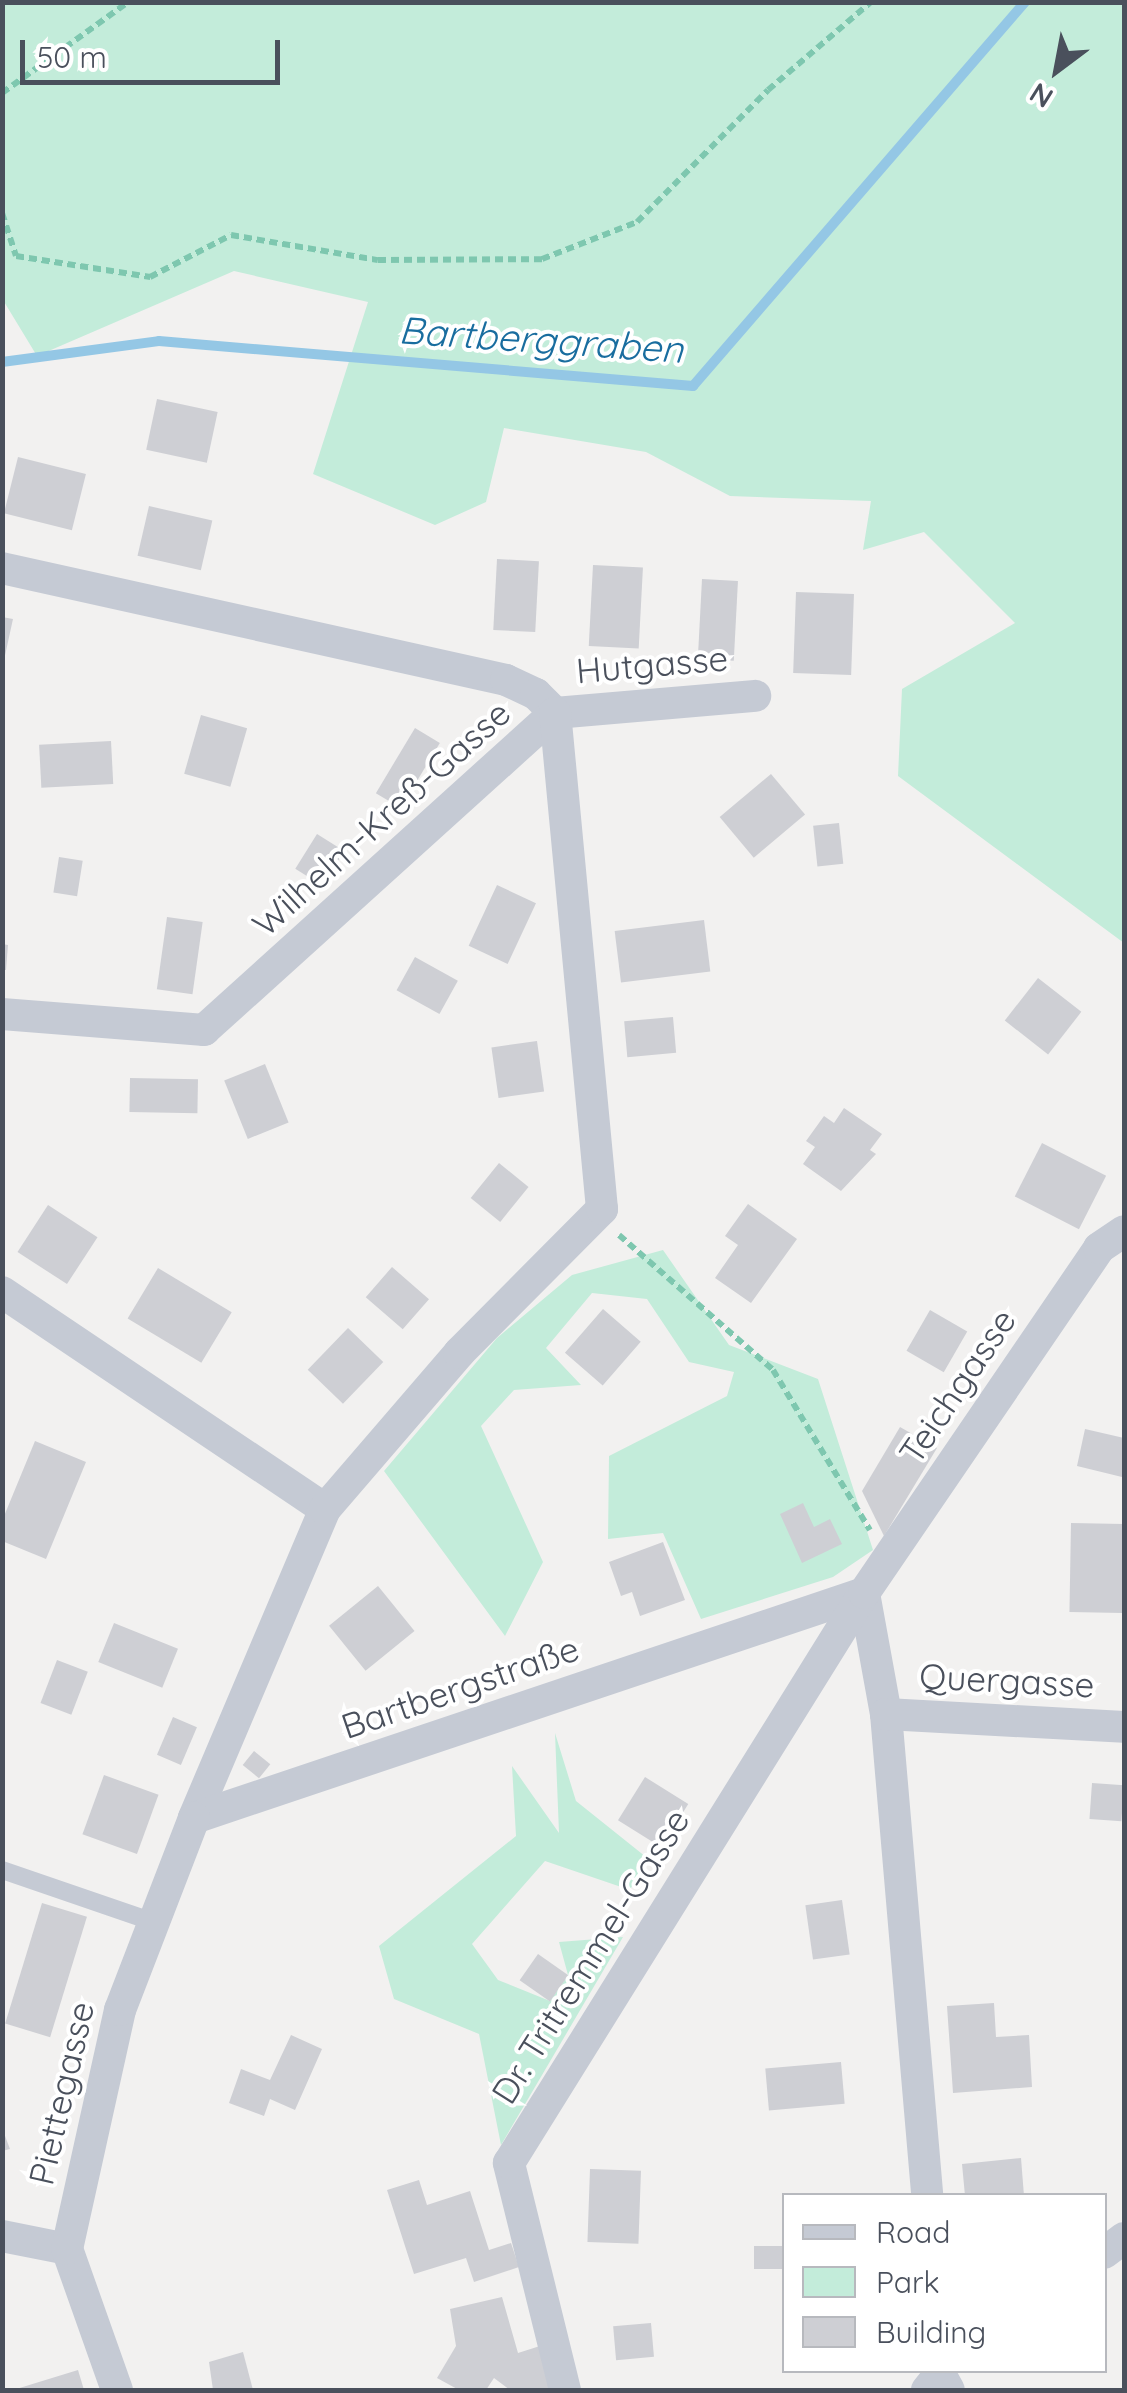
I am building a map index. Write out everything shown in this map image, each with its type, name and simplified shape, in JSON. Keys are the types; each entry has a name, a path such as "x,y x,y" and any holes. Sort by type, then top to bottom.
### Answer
{"street":[{"name":"Wilhelm-Kreß-Gasse","path":"2,568 506,680 536,694 555,713 204,1030 2,1014"},
{"name":"Hutgasse","path":"555,713 755,696"},
{"path":"194,1818 325,1508 459,1352 602,1209 555,713"},
{"name":"Teichgasse","path":"864,1594 1099,1248 1124,1230"},
{"path":"2,1292 325,1508"},
{"path":"864,1594 886,1714 926,2193"},
{"name":"Bartbergstraße","path":"194,1818 864,1594"},
{"name":"Dr. Tritremmel-Gasse","path":"564,2390 508,2163 864,1594"},
{"name":"Quergasse","path":"886,1714 1124,1727"},
{"name":"Piettegasse","path":"117,2390 68,2249 98,2089 120,2010 194,1818"},
{"path":"2,2236 68,2249"}],"lane":[{"path":"2,1870 154,1922"}],"path":[{"path":"2,93 128,2"},
{"path":"2,213 16,256 150,277 231,235 378,260 542,260 637,222 768,90 870,2"},
{"path":"602,1209 623,1242 773,1370 887,1559"}],"green space":[{"path":"3,2 1124,3 1124,943 898,776 902,689 1015,623 924,532 863,550 871,501 730,496 646,452 504,428 486,502 435,525 313,474 368,302 234,271 37,356 3,300"},
{"path":"663,1250 729,1345 818,1379 873,1550 833,1577 701,1619 663,1533 608,1539 609,1456 727,1396 734,1372 689,1362 647,1299 592,1293 546,1348 581,1385 514,1390 481,1426 543,1562 505,1636 384,1471 497,1338 572,1275"},
{"path":"555,1733 576,1801 646,1857 630,1890 545,1861 472,1944 498,1980 550,2001 568,1975 559,1942 623,1937 501,2145 479,2034 394,1999 379,1946 516,1836 512,1766 559,1833"}],"building":[{"path":"157,399 218,412 207,463 146,450"},
{"path":"18,457 86,474 72,530 4,513"},
{"path":"149,506 212,521 201,570 138,556"},
{"path":"497,559 539,561 535,632 493,630"},
{"path":"593,565 643,568 639,649 589,646"},
{"path":"702,579 738,581 734,661 698,659"},
{"path":"796,592 854,594 851,675 793,673"},
{"path":"2,617 13,619 4,660 2,660"},
{"path":"201,715 247,728 230,787 184,774"},
{"path":"415,728 440,743 401,808 376,793"},
{"path":"111,741 113,784 41,788 39,745"},
{"path":"771,774 805,815 754,858 720,817"},
{"path":"839,823 843,864 817,866 813,826"},
{"path":"317,834 344,851 322,886 295,869"},
{"path":"59,857 83,861 77,896 53,893"},
{"path":"497,885 536,903 508,964 469,946"},
{"path":"167,917 203,922 192,994 157,989"},
{"path":"704,920 710,972 621,983 615,931"},
{"path":"2,944 8,945 6,970 2,970"},
{"path":"415,957 458,981 439,1014 397,990"},
{"path":"1038,978 1081,1012 1048,1054 1005,1021"},
{"path":"673,1017 676,1053 627,1057 624,1021"},
{"path":"537,1041 544,1092 499,1098 491,1047"},
{"path":"265,1064 289,1122 248,1139 224,1080"},
{"path":"130,1078 198,1079 197,1113 129,1112"},
{"path":"844,1108 882,1134 870,1150 876,1154 841,1191 803,1164 815,1147 806,1141 824,1116 834,1123"},
{"path":"1042,1143 1106,1176 1079,1229 1015,1196"},
{"path":"499,1163 529,1187 500,1222 471,1198"},
{"path":"748,1204 797,1239 751,1303 715,1278 738,1245 725,1236"},
{"path":"48,1205 97,1237 67,1284 18,1252"},
{"path":"392,1267 429,1299 403,1329 366,1297"},
{"path":"158,1268 232,1312 201,1363 128,1319"},
{"path":"603,1309 641,1342 603,1386 565,1353"},
{"path":"930,1310 967,1332 944,1372 906,1351"},
{"path":"348,1328 383,1362 343,1404 308,1370"},
{"path":"900,1427 937,1448 884,1536 862,1491"},
{"path":"1085,1429 1124,1438 1122,1477 1077,1466"},
{"path":"35,1441 86,1462 46,1559 2,1541 2,1521"},
{"path":"803,1503 814,1527 830,1519 842,1544 802,1563 780,1514"},
{"path":"1071,1523 1124,1524 1122,1613 1069,1612"},
{"path":"663,1542 685,1600 640,1616 632,1592 621,1596 609,1562"},
{"path":"378,1586 415,1631 366,1671 329,1626"},
{"path":"114,1623 178,1649 162,1688 98,1662"},
{"path":"57,1660 88,1672 71,1715 41,1703"},
{"path":"173,1717 197,1727 181,1765 157,1755"},
{"path":"254,1751 270,1764 259,1778 243,1765"},
{"path":"104,1775 159,1795 137,1854 82,1834"},
{"path":"645,1777 688,1804 661,1847 618,1820"},
{"path":"1092,1783 1124,1785 1121,1821 1089,1819"},
{"path":"842,1900 850,1954 813,1960 805,1905"},
{"path":"42,1903 87,1917 50,2037 5,2023"},
{"path":"538,1954 568,1975 550,2001 520,1980"},
{"path":"994,2003 996,2037 1029,2035 1032,2087 953,2093 947,2006"},
{"path":"291,2035 322,2049 295,2110 270,2099 264,2116 229,2103 241,2069 270,2080"},
{"path":"841,2062 845,2104 769,2110 765,2069"},
{"path":"2,2128 10,2149 2,2151"},
{"path":"1021,2158 1024,2193 965,2193 962,2164"},
{"path":"590,2169 641,2171 638,2244 587,2242"},
{"path":"419,2180 427,2205 470,2191 489,2250 511,2243 519,2267 474,2282 466,2258 414,2274 387,2190"},
{"path":"754,2246 782,2246 782,2269 754,2269"},
{"path":"502,2297 518,2353 540,2346 551,2390 510,2390 494,2378 486,2390 459,2390 437,2378 456,2346 450,2309"},
{"path":"651,2323 654,2357 616,2360 613,2326"},
{"path":"243,2352 253,2390 213,2390 209,2362"},
{"path":"78,2370 84,2390 13,2390"}],"waterway":[{"name":"Bartberggraben","path":"2,362 159,341 693,386 1025,2"}]}
